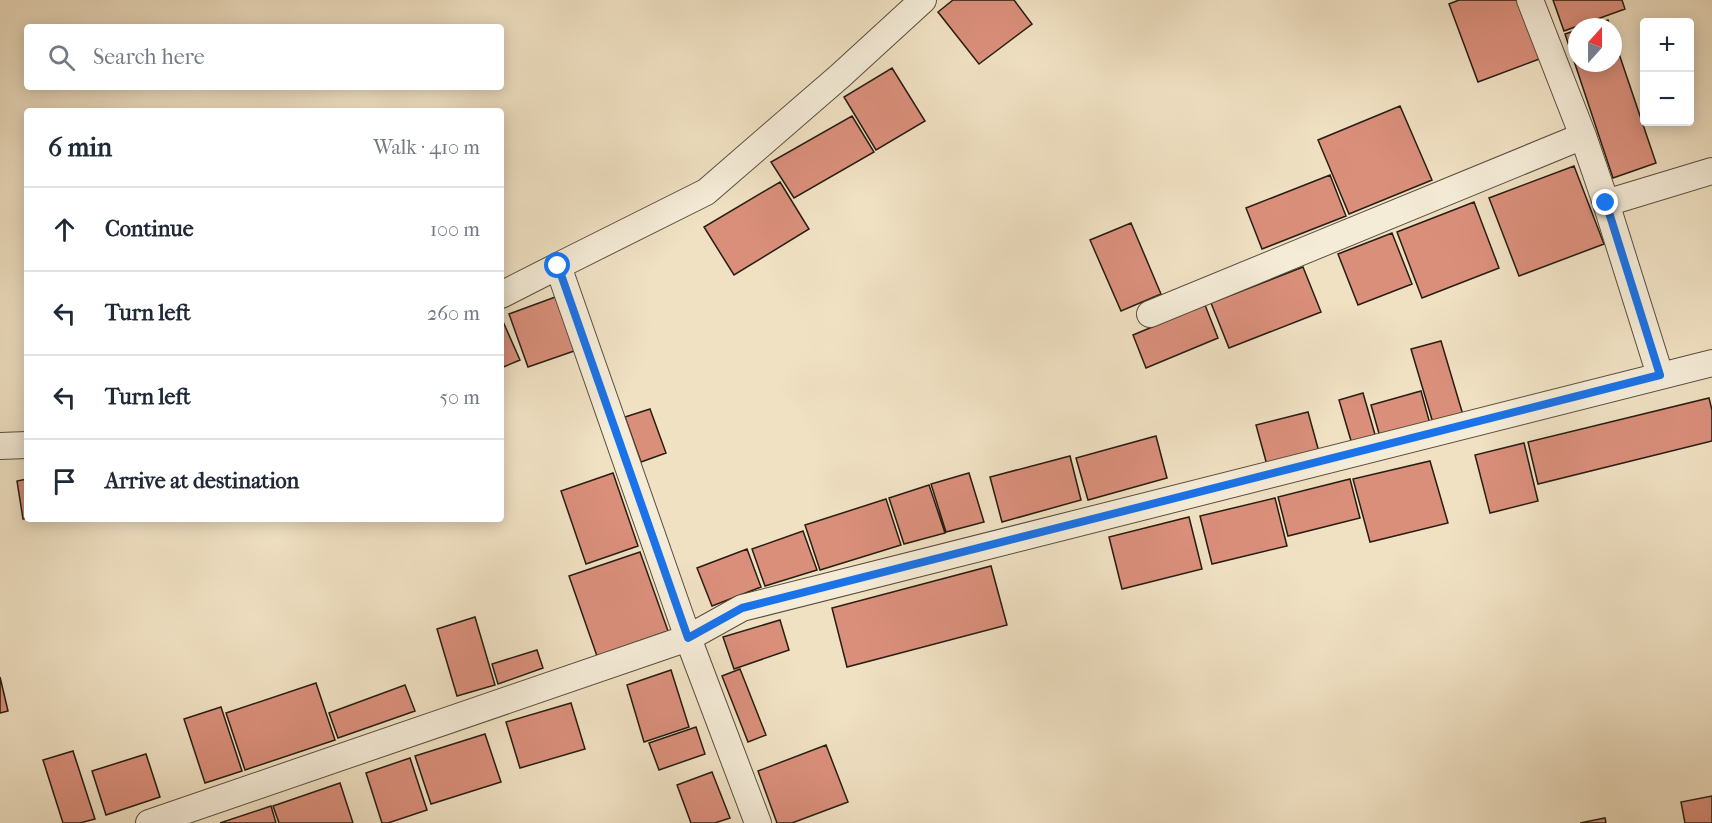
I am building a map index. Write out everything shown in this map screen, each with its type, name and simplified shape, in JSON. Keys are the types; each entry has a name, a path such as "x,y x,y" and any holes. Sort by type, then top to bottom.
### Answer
{"street":[{"path":"504,293 706,192 840,76 923,0"},
{"path":"1530,0 1583,136 1660,375"},
{"path":"1150,314 1583,136"},
{"path":"1606,203 1712,171"},
{"path":"558,266 688,638 758,823"},
{"path":"149,823 688,638 742,608 1712,363"},
{"path":"0,446 24,445"}],"building":[{"path":"953,0 1014,0 1032,24 979,64 938,12"},
{"path":"1459,0 1521,0 1542,58 1478,82 1449,4"},
{"path":"1553,0 1622,0 1625,9 1600,18 1568,18 1568,30 1564,31"},
{"path":"1622,63 1640,116 1640,126 1643,126 1656,163 1613,178 1578,72 1622,72"},
{"path":"892,68 925,121 876,150 844,97"},
{"path":"1400,106 1432,180 1349,214 1318,140"},
{"path":"852,116 874,152 794,198 771,162"},
{"path":"1574,166 1604,244 1519,276 1489,198"},
{"path":"1330,175 1346,216 1262,249 1246,208"},
{"path":"780,182 809,229 734,275 704,227"},
{"path":"1474,202 1499,268 1422,298 1397,232"},
{"path":"1131,223 1161,294 1121,311 1090,240"},
{"path":"1392,233 1412,284 1358,305 1338,254"},
{"path":"1303,267 1321,312 1229,348 1211,303"},
{"path":"558,296 577,350 528,367 509,314"},
{"path":"1205,305 1218,338 1146,368 1133,335"},
{"path":"504,324 520,360 504,367"},
{"path":"1441,341 1463,415 1433,423 1411,349"},
{"path":"1421,391 1430,424 1380,437 1371,405"},
{"path":"1363,393 1376,438 1352,444 1339,400"},
{"path":"1709,398 1712,410 1712,441 1538,484 1528,442"},
{"path":"650,409 666,453 641,462 625,417"},
{"path":"1308,412 1319,452 1267,465 1256,425"},
{"path":"1156,436 1167,478 1088,500 1076,458"},
{"path":"1524,443 1538,501 1490,513 1475,455"},
{"path":"1070,456 1081,500 1002,522 990,477"},
{"path":"1430,461 1448,523 1370,542 1353,479"},
{"path":"613,473 638,546 586,564 561,491"},
{"path":"969,473 984,522 946,532 931,484"},
{"path":"1350,479 1360,518 1288,536 1278,497"},
{"path":"24,480 23,519 17,481"},
{"path":"929,485 945,533 904,544 889,498"},
{"path":"1275,498 1287,546 1212,564 1200,516"},
{"path":"886,499 901,545 820,570 805,525"},
{"path":"1189,517 1202,569 1122,589 1109,537"},
{"path":"803,531 817,570 765,586 752,549"},
{"path":"747,549 761,587 712,606 697,568"},
{"path":"640,552 668,631 597,656 569,576"},
{"path":"991,566 1007,625 847,667 832,608"},
{"path":"475,617 495,685 457,696 437,629"},
{"path":"780,620 789,650 734,669 723,637"},
{"path":"537,650 543,668 498,684 492,664"},
{"path":"740,669 766,735 748,742 722,676"},
{"path":"671,670 689,727 644,742 627,685"},
{"path":"0,677 8,711 0,713"},
{"path":"316,683 335,740 245,770 226,713"},
{"path":"405,685 415,711 338,738 329,713"},
{"path":"571,703 585,749 520,768 506,722"},
{"path":"221,707 242,771 205,783 184,719"},
{"path":"696,727 705,754 659,770 649,743"},
{"path":"485,734 501,782 431,804 415,756"},
{"path":"826,745 848,802 792,823 777,823 758,771"},
{"path":"73,751 95,819 80,823 63,823 43,760"},
{"path":"146,754 160,797 106,815 92,771"},
{"path":"410,758 427,810 382,823 366,773"},
{"path":"712,772 730,818 715,823 691,823 677,785"},
{"path":"340,783 353,823 279,823 273,806"},
{"path":"1712,796 1712,823 1685,823 1681,802"},
{"path":"271,806 276,823 220,823"},
{"path":"1605,818 1606,823 1580,823"}],"route":[{"path":"558,266 688,638 742,608 1660,375 1606,203"}]}
